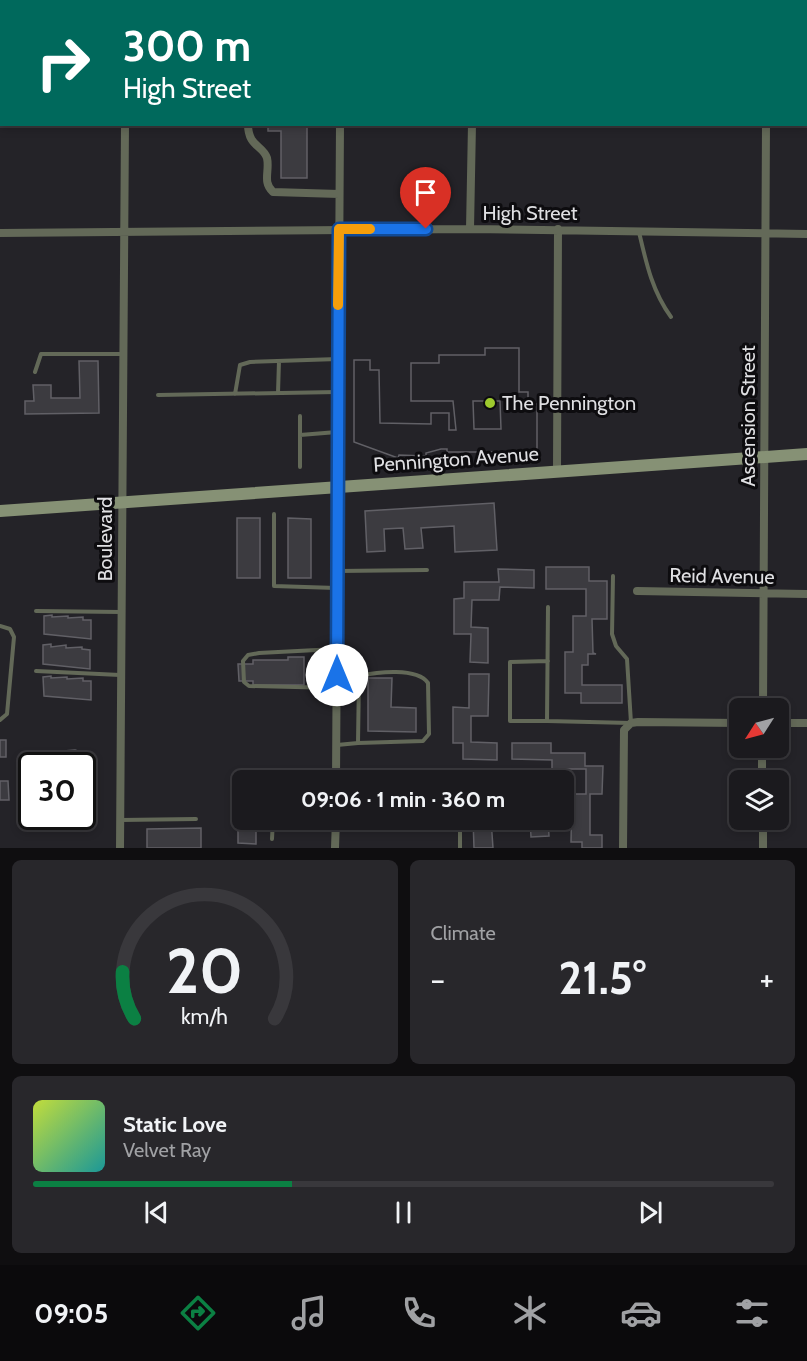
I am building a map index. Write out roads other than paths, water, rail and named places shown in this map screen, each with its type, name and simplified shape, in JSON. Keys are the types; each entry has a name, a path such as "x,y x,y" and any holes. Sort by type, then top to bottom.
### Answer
{"street":[{"name":"Boulevard","path":"120,848 125,126"},
{"path":"248,126 248,135 265,155 266,182 273,192 339,194"},
{"path":"336,770 339,126"},
{"path":"470,229 472,126"},
{"name":"Ascension Street","path":"762,698 766,126"},
{"name":"High Street","path":"0,233 558,229 807,234"},
{"path":"557,472 558,229"},
{"name":"Pennington Avenue","path":"0,511 807,454"},
{"name":"Reid Avenue","path":"637,591 807,594"},
{"path":"623,848 624,730 631,723 729,723"},
{"path":"789,723 807,723"},
{"path":"335,848 336,830"},
{"path":"762,830 763,848"}],"lane":[{"path":"639,231 649,275 658,298 671,317"},
{"path":"35,372 41,354 123,354"},
{"path":"235,394 240,365 250,362 338,359"},
{"path":"278,393 279,361"},
{"path":"158,395 338,392"},
{"path":"300,416 300,467"},
{"path":"300,435 337,432"},
{"path":"274,514 274,586 337,588"},
{"path":"337,571 427,570"},
{"path":"548,661 510,662 510,721 631,723 627,659 616,646 612,634 613,576"},
{"path":"547,721 548,607"},
{"path":"36,611 122,612"},
{"path":"0,626 10,629 14,637 7,714 0,720"},
{"path":"337,649 259,652 248,655 243,661 244,682 249,686 337,688"},
{"path":"36,671 121,675"},
{"path":"336,745 423,741 429,734 428,683 423,676 414,674 337,675"},
{"path":"358,743 359,676"},
{"path":"120,820 196,819"},
{"path":"272,830 272,839"},
{"path":"460,830 460,848"}],"place":[{"name":"The Pennington","path":"490,403"}]}
